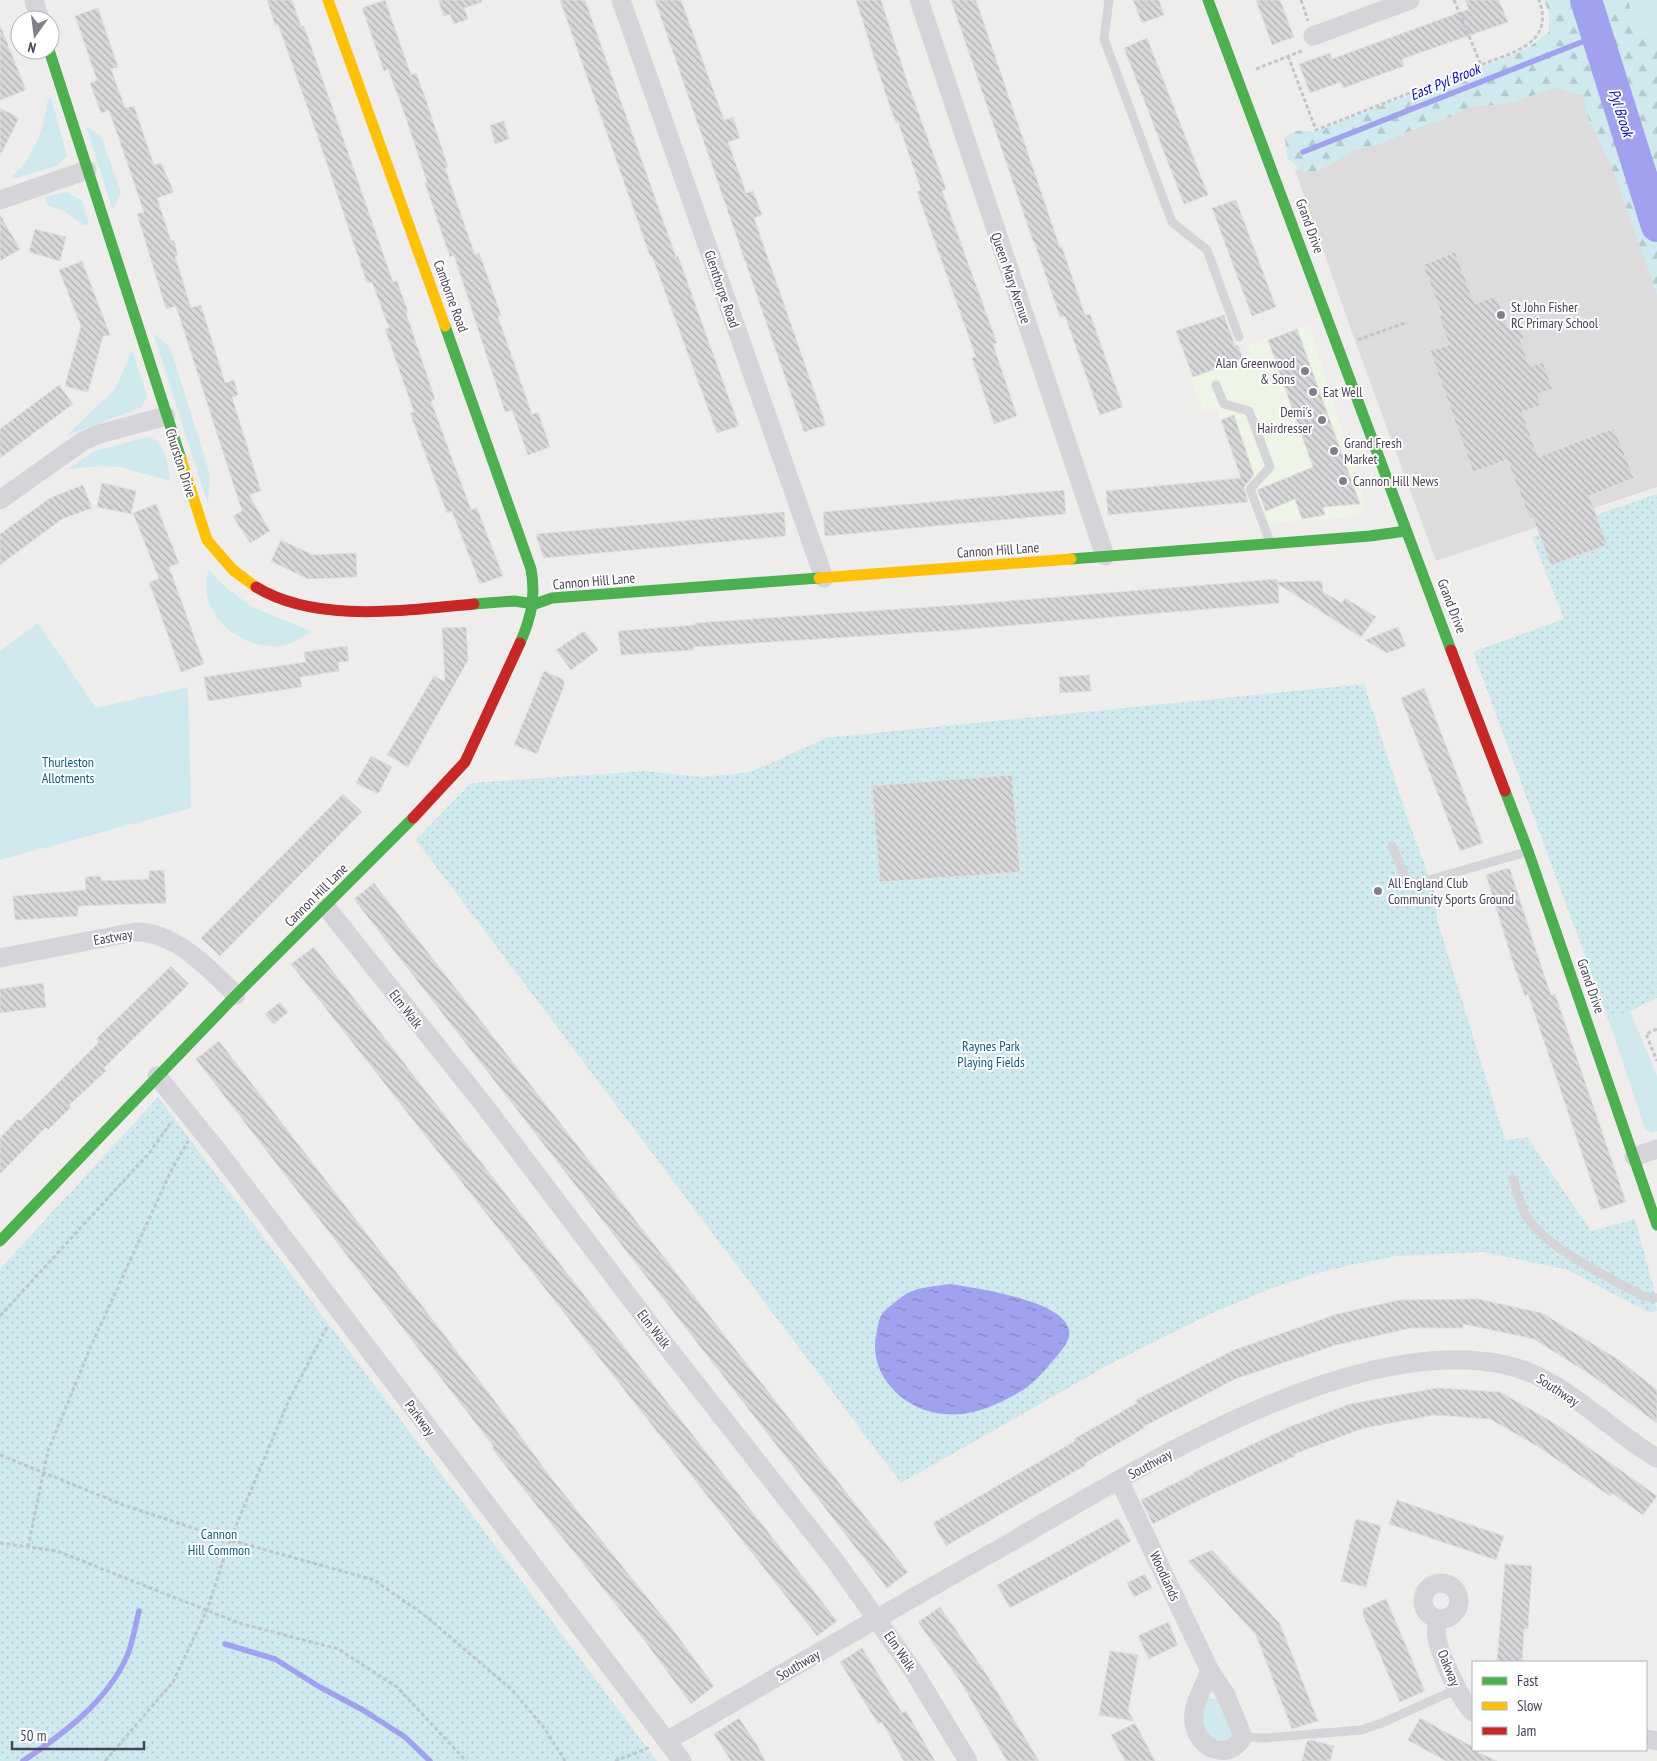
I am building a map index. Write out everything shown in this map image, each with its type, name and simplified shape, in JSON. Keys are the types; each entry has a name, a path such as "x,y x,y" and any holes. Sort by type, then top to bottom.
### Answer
{"street":[{"name":"Camborne Road","path":"328,0 529,560 534,582 534,604"},
{"name":"Glenthorpe Road","path":"621,0 824,578"},
{"name":"Queen Mary Avenue","path":"919,0 1105,556"},
{"name":"Grand Drive","path":"1208,0 1238,75 1406,531 1528,851 1657,1226"},
{"path":"1314,36 1410,0"},
{"name":"Churston Drive","path":"52,60 207,540 218,556 232,570 269,594 289,604 313,610 377,611 514,601 534,604"},
{"path":"0,200 87,170"},
{"path":"0,500 82,441 99,434 166,416"},
{"name":"Cannon Hill Lane","path":"0,1242 157,1076 236,995 326,908 465,762 529,623 534,604 552,598 1271,544 1370,536 1406,531"},
{"name":"Elm Walk","path":"326,908 484,1105 556,1202 878,1618 914,1672 968,1761"},
{"name":"Eastway","path":"0,958 135,932 147,932 171,942 201,963 236,995"},
{"name":"Parkway","path":"157,1076 197,1125 626,1688 668,1740 682,1761"},
{"path":"1634,1157 1657,1149"},
{"name":"Southway","path":"668,1740 1119,1480 1248,1412 1348,1377 1411,1363 1444,1360 1504,1364 1526,1370 1548,1381 1657,1458"},
{"name":"Woodlands","path":"1119,1480 1210,1671 1226,1695 1243,1737"},
{"name":"Oakway","path":"1438,1619 1436,1638 1457,1689 1466,1706 1472,1711"},
{"path":"1210,1671 1196,1705 1193,1722 1197,1735 1205,1747 1216,1753 1229,1753 1239,1748 1243,1737"}],"lane":[{"path":"1109,0 1104,39 1172,222 1208,250 1239,337"},
{"path":"1216,385 1224,404 1249,411 1270,467 1250,488 1271,544"},
{"path":"1392,846 1407,881 1415,884 1528,851"},
{"path":"1513,1179 1525,1213 1538,1229 1560,1248 1643,1296 1657,1298"},
{"path":"1243,1737 1265,1738 1361,1730 1382,1723 1457,1689"}],"path":[{"path":"1454,0 1481,65"},
{"path":"1288,56 1316,130 1524,48 1532,42 1543,22 1544,14 1539,0"},
{"path":"1238,75 1305,50 1314,36"},
{"path":"1338,346 1407,322"},
{"path":"1657,1029 1646,1034 1657,1060"},
{"path":"0,1316 150,1152 182,1106"},
{"path":"28,1547 45,1474 48,1451 91,1346 171,1171 197,1125"},
{"path":"105,1761 173,1682 207,1610 230,1540 289,1400 317,1343 338,1309"},
{"path":"0,1455 126,1506 230,1540 374,1580 427,1616 512,1690 544,1729 566,1761"},
{"path":"0,1543 57,1551 239,1623 338,1649 397,1686 466,1761"},
{"path":"615,1761 668,1740"}],"shaded area":[{"name":"St John Fisher RC Primary School","path":"1581,56 1657,288 1657,487 1436,561 1355,341 1295,170"},
{"path":"1309,325 1365,504 1363,511 1356,516 1257,525 1217,409 1202,410 1191,378 1251,357 1247,345"}],"green space":[{"path":"1544,0 1629,0 1631,13 1640,28 1657,37 1657,295 1614,173 1586,112 1584,96 1553,88 1509,104 1471,106 1444,120 1409,131 1381,144 1353,152 1316,172 1302,171 1287,158 1285,138 1291,133 1298,131 1315,132 1525,50 1549,32 1549,13"},
{"path":"1629,0 1657,0 1657,37 1646,32 1637,23 1631,13"},
{"path":"51,98 67,156 57,166 13,179 12,176 33,151 44,121 48,99"},
{"path":"86,126 101,136 121,193 112,208"},
{"path":"67,192 82,201 89,224 83,225 66,212 47,205 45,197"},
{"path":"153,333 167,344 172,353 210,475 208,504"},
{"path":"132,350 147,396 142,407 66,436 115,389"},
{"path":"146,437 158,442 162,447 171,481 120,467 101,466 68,469 93,452"},
{"path":"1657,494 1657,998 1609,1021 1473,652 1564,619 1532,537"},
{"path":"209,570 224,586 252,607 311,631 294,642 284,645 259,645 245,640 222,623 213,611 207,598 206,584"},
{"name":"Thurleston Allotments","path":"38,623 96,708 188,687 191,808 0,860 0,651"},
{"name":"Raynes Park Playing Fields","path":"1364,684 1409,823 1434,889 1437,919 1505,1140 1527,1137 1591,1231 1635,1219 1653,1286 1657,1311 1648,1312 1568,1270 1483,1252 1397,1256 1356,1264 1317,1273 1267,1290 1208,1315 1112,1363 901,1483 416,840 471,783 645,771 702,777 751,772 826,738"},
{"path":"1630,1011 1657,1076 1657,1131 1651,1133 1645,1129 1609,1021"},
{"name":"Cannon Hill Common","path":"158,1097 657,1761 0,1761 0,1269"},
{"path":"1208,1699 1219,1700 1237,1732 1230,1744 1210,1741 1202,1714"}],"water":[{"path":"950,1284 997,1292 1035,1303 1063,1320 1069,1330 1067,1341 1061,1351 1039,1376 1024,1389 982,1410 963,1414 943,1414 928,1411 901,1397 882,1375 877,1361 875,1346 880,1318 890,1306 906,1294 916,1290"}],"building":[{"path":"267,0 292,0 301,26 304,26 393,282 397,281 408,312 406,313 435,399 431,401 471,510 477,508 503,576 480,584 452,511 447,513 410,413 414,412 385,329 389,328 372,282 367,283 278,24 275,25"},
{"path":"385,0 411,75 416,73 425,97 448,167 445,168 475,255 479,253 485,269 501,315 498,317 532,414 538,412 550,447 528,455 512,410 505,412 454,255 450,257 425,183 427,182 405,115 388,69 384,71 362,8"},
{"path":"438,0 482,0 482,2 464,8 468,19 454,24 450,14 444,16"},
{"path":"560,0 585,0 676,257 678,256 739,426 717,433 652,256 650,256"},
{"path":"655,0 681,0 724,120 733,117 740,138 728,142 746,193 753,191 762,215 754,218 826,425 804,432"},
{"path":"856,0 881,0 908,84 946,189 942,191 997,343 993,344 1017,416 994,424 972,358 976,357 917,192 921,190 898,122 896,123 885,92"},
{"path":"951,0 976,0 1060,248 1062,247 1085,315 1090,314 1123,407 1100,415 1065,316 1060,317"},
{"path":"1133,0 1159,0 1164,15 1142,23"},
{"path":"1256,0 1280,0 1294,37 1272,45"},
{"path":"1465,0 1499,0 1508,22 1402,59 1404,66 1343,88 1341,82 1310,93 1299,64 1330,53 1332,59 1469,9"},
{"path":"98,8 118,67 111,69 125,108 134,106 154,165 161,163 174,192 157,198 171,241 174,240 178,256 175,256 191,308 201,305 225,383 234,380 238,395 232,397 261,491 249,495 270,531 250,543 233,516 242,511 176,306 166,309 137,214 144,212 109,110 101,113 90,83 97,80 75,16"},
{"path":"0,25 10,50 10,60 14,60 26,90 0,100"},
{"path":"1147,38 1208,195 1184,204 1124,48"},
{"path":"0,108 19,118 0,156"},
{"path":"504,121 509,139 495,144 490,125"},
{"path":"1236,200 1276,307 1252,316 1212,208"},
{"path":"0,215 20,249 0,261"},
{"path":"35,229 66,237 60,261 29,252"},
{"path":"1455,252 1475,304 1496,296 1508,328 1520,324 1525,338 1520,340 1530,367 1543,362 1553,389 1537,394 1541,405 1522,412 1538,457 1614,428 1634,478 1589,496 1607,545 1551,565 1533,518 1530,519 1507,460 1473,472 1430,351 1449,345 1439,316 1442,315 1423,265"},
{"path":"82,261 110,335 103,336 88,392 65,386 81,326 59,270"},
{"path":"1224,315 1235,346 1238,345 1243,359 1193,377 1176,331"},
{"path":"1297,329 1360,504 1323,507 1325,515 1302,519 1295,499 1266,511 1257,490 1313,467 1268,340"},
{"path":"59,385 73,404 0,458 0,429"},
{"path":"1234,415 1254,475 1244,487 1248,502 1108,515 1106,491 1241,478 1221,420"},
{"path":"102,483 136,491 131,514 97,507"},
{"path":"83,485 92,508 62,519 0,565 0,534 50,498"},
{"path":"1064,490 1066,514 825,536 823,512"},
{"path":"156,504 179,563 169,567 204,664 181,672 149,582 159,579 133,513"},
{"path":"784,512 786,536 544,558 537,539 537,534"},
{"path":"281,540 313,555 356,553 357,577 308,579 271,561"},
{"path":"1277,579 1278,582 1322,581 1323,592 1342,603 1345,598 1376,617 1361,637 1278,584 1279,603 958,630 693,647 693,650 621,655 618,631 695,625 695,623 973,604"},
{"path":"466,627 468,660 408,767 387,755 434,676 445,682 442,628"},
{"path":"1398,627 1406,646 1387,653 1365,640"},
{"path":"584,631 598,650 571,670 556,650"},
{"path":"347,646 349,661 338,662 339,671 300,677 302,687 208,701 204,677 306,662 304,652"},
{"path":"544,671 564,680 564,686 537,754 514,745"},
{"path":"1089,675 1091,691 1060,693 1059,677"},
{"path":"1424,688 1483,843 1460,851 1401,698"},
{"path":"371,756 392,767 378,794 356,783"},
{"path":"1012,775 1020,872 880,882 872,786"},
{"path":"343,794 362,812 220,956 201,938"},
{"path":"1510,869 1551,995 1555,994 1626,1202 1601,1210 1528,994 1525,996 1515,969 1486,875"},
{"path":"164,870 166,903 78,906 78,916 15,920 13,896 86,890 85,877 101,876 101,881 149,879 149,871"},
{"path":"374,883 908,1572 887,1588 354,899"},
{"path":"314,947 837,1621 817,1636 291,964"},
{"path":"171,966 189,984 104,1068 106,1071 69,1105 71,1107 48,1130 46,1127 0,1174 0,1138 18,1119 20,1121 99,1042 96,1039"},
{"path":"43,983 46,1007 0,1013 0,989"},
{"path":"280,1002 288,1012 274,1024 265,1014"},
{"path":"219,1041 488,1392 552,1479 671,1627 714,1686 691,1704 645,1641 518,1482 492,1448 494,1447 196,1059"},
{"path":"1478,1299 1542,1313 1619,1360 1657,1390 1657,1423 1591,1375 1534,1339 1463,1324 1463,1328 1411,1328 1336,1345 1235,1379 1143,1427 1085,1463 1086,1465 946,1546 933,1523 1075,1441 1074,1439 1137,1403 1136,1400 1234,1350 1337,1314 1400,1300"},
{"path":"1437,1388 1500,1392 1554,1423 1657,1496 1643,1515 1612,1493 1610,1496 1537,1446 1490,1419 1434,1415 1364,1428 1294,1454 1295,1456 1199,1500 1153,1524 1141,1500 1194,1474 1194,1472 1289,1427 1350,1404"},
{"path":"1397,1500 1504,1536 1496,1560 1389,1524"},
{"path":"1118,1518 1131,1541 1010,1608 997,1585"},
{"path":"1356,1519 1381,1526 1366,1587 1341,1581"},
{"path":"1212,1550 1280,1624 1318,1721 1292,1729 1256,1635 1188,1561"},
{"path":"1505,1564 1532,1566 1528,1629 1524,1629 1522,1661 1497,1661"},
{"path":"1145,1574 1152,1588 1134,1597 1127,1583"},
{"path":"1386,1599 1425,1691 1400,1702 1363,1615 1363,1609"},
{"path":"940,1607 985,1672 1039,1761 1007,1761 960,1681 918,1622"},
{"path":"1168,1622 1178,1645 1149,1659 1138,1636"},
{"path":"862,1648 902,1713 906,1711 935,1761 904,1761 882,1722 878,1724 840,1662"},
{"path":"1110,1651 1138,1655 1128,1711 1134,1721 1099,1715"},
{"path":"739,1718 765,1761 731,1761 714,1734"},
{"path":"1420,1718 1472,1746 1472,1751 1497,1761 1446,1761 1408,1740"},
{"path":"1135,1723 1155,1761 1125,1761 1111,1735"},
{"path":"1311,1740 1334,1746 1330,1761 1302,1761 1307,1741"}],"waterway":[{"name":"Pyl Brook","path":"1586,0 1657,226"},
{"name":"East Pyl Brook","path":"1303,152 1597,36"},
{"path":"23,1761 82,1716 108,1688 127,1656 139,1611"},
{"path":"225,1644 275,1659 318,1686 363,1710 405,1737 430,1761"}],"traffic: fast":[{"path":"1208,0 1451,650"},
{"path":"52,60 181,459"},
{"path":"445,326 531,569 532,607 520,643"},
{"path":"1071,559 1370,536 1406,531"},
{"path":"474,604 514,601 535,604 552,598 819,578"},
{"path":"1505,791 1528,851 1657,1225"},
{"path":"0,1241 236,995 413,818"}],"traffic: slow":[{"path":"328,0 445,326"},
{"path":"181,459 207,540 233,570 256,587"},
{"path":"819,578 1071,559"}],"traffic: jam":[{"path":"256,587 280,599 306,606 334,610 362,612 391,611 474,604"},
{"path":"413,818 465,762 520,643"},
{"path":"1451,650 1505,791"}],"place":[{"name":"St John Fisher RC Primary School","path":"1501,315"},
{"name":"Alan Greenwood & Sons","path":"1305,371"},
{"name":"Eat Well","path":"1313,392"},
{"name":"Demi's Hairdresser","path":"1322,420"},
{"name":"Grand Fresh Market","path":"1334,451"},
{"name":"Cannon Hill News","path":"1343,481"},
{"name":"All England Club Community Sports Ground","path":"1378,891"}]}
